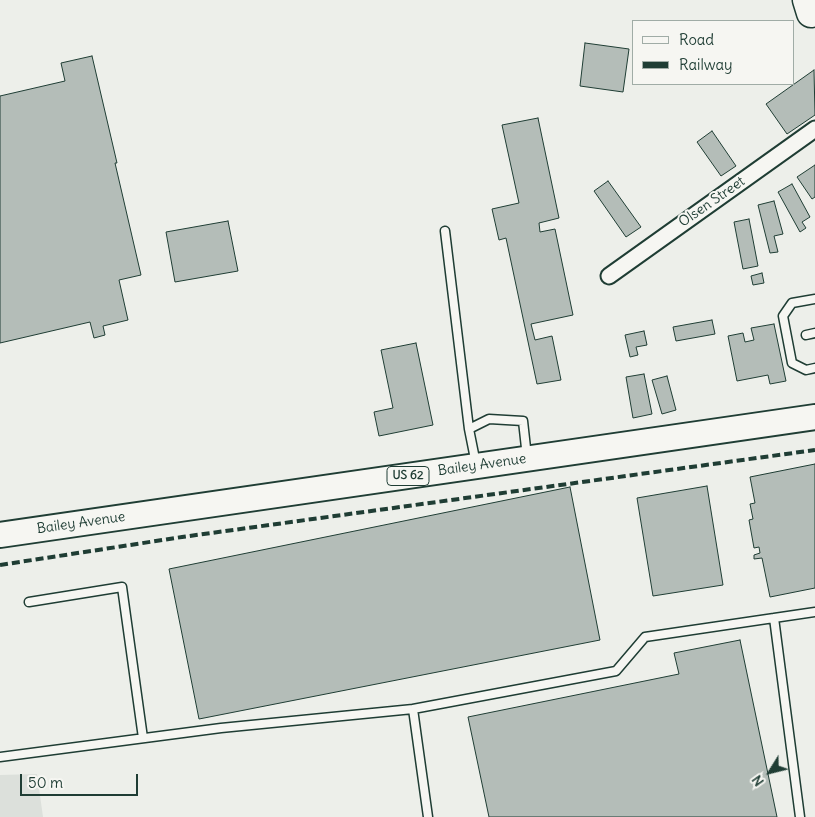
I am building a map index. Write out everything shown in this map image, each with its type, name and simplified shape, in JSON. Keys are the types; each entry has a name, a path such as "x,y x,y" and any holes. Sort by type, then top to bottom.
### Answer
{"main road":[{"name":"Bailey Avenue","path":"0,535 815,417"}],"street":[{"name":"Olsen Street","path":"609,276 815,129"}],"lane":[{"path":"446,231 469,429 477,466"},
{"path":"815,299 792,303 783,316 792,363 806,370 815,368"},
{"path":"806,335 815,333"},
{"path":"469,429 489,419 523,422 527,459"},
{"path":"29,602 122,587 143,738"},
{"path":"0,757 221,728 413,709 616,672 645,637 815,612"},
{"path":"774,618 800,817"},
{"path":"413,709 428,817"}],"shaded area":[{"path":"37,774 43,817 0,817 0,775"}],"building":[{"path":"585,43 629,49 623,92 580,86"},
{"path":"92,56 141,275 119,280 128,320 103,326 105,335 94,338 90,322 0,343 0,96 65,81 61,63"},
{"path":"814,70 815,115 787,134 766,104"},
{"path":"538,118 559,218 539,223 540,232 555,229 573,315 531,324 535,340 552,336 561,380 537,384 506,238 499,240 492,209 519,203 502,125"},
{"path":"712,131 736,166 721,176 697,142"},
{"path":"815,165 815,197 812,199 797,177"},
{"path":"608,181 641,227 626,237 594,191"},
{"path":"792,184 810,217 802,222 806,228 800,232 778,192"},
{"path":"774,201 783,234 774,236 778,252 770,253 758,205"},
{"path":"749,219 758,266 743,269 734,222"},
{"path":"228,221 238,271 175,282 166,232"},
{"path":"762,273 764,283 753,285 751,276"},
{"path":"712,320 715,334 676,341 673,327"},
{"path":"774,324 786,381 770,384 768,375 737,381 728,336 743,333 745,342 754,340 751,328"},
{"path":"644,331 647,345 636,347 638,355 630,357 625,335"},
{"path":"416,343 433,425 379,436 374,412 393,408 381,350"},
{"path":"644,374 652,414 633,418 626,377"},
{"path":"667,376 676,410 662,414 652,380"},
{"path":"815,464 815,588 770,597 762,558 754,559 754,555 760,553 759,547 754,548 749,520 753,519 750,504 755,503 750,477"},
{"path":"707,486 723,585 653,596 637,498"},
{"path":"570,487 600,640 199,719 169,569"},
{"path":"740,640 777,817 489,817 468,717 679,674 674,653"}],"railway":[{"path":"0,565 182,537 815,450"}]}
